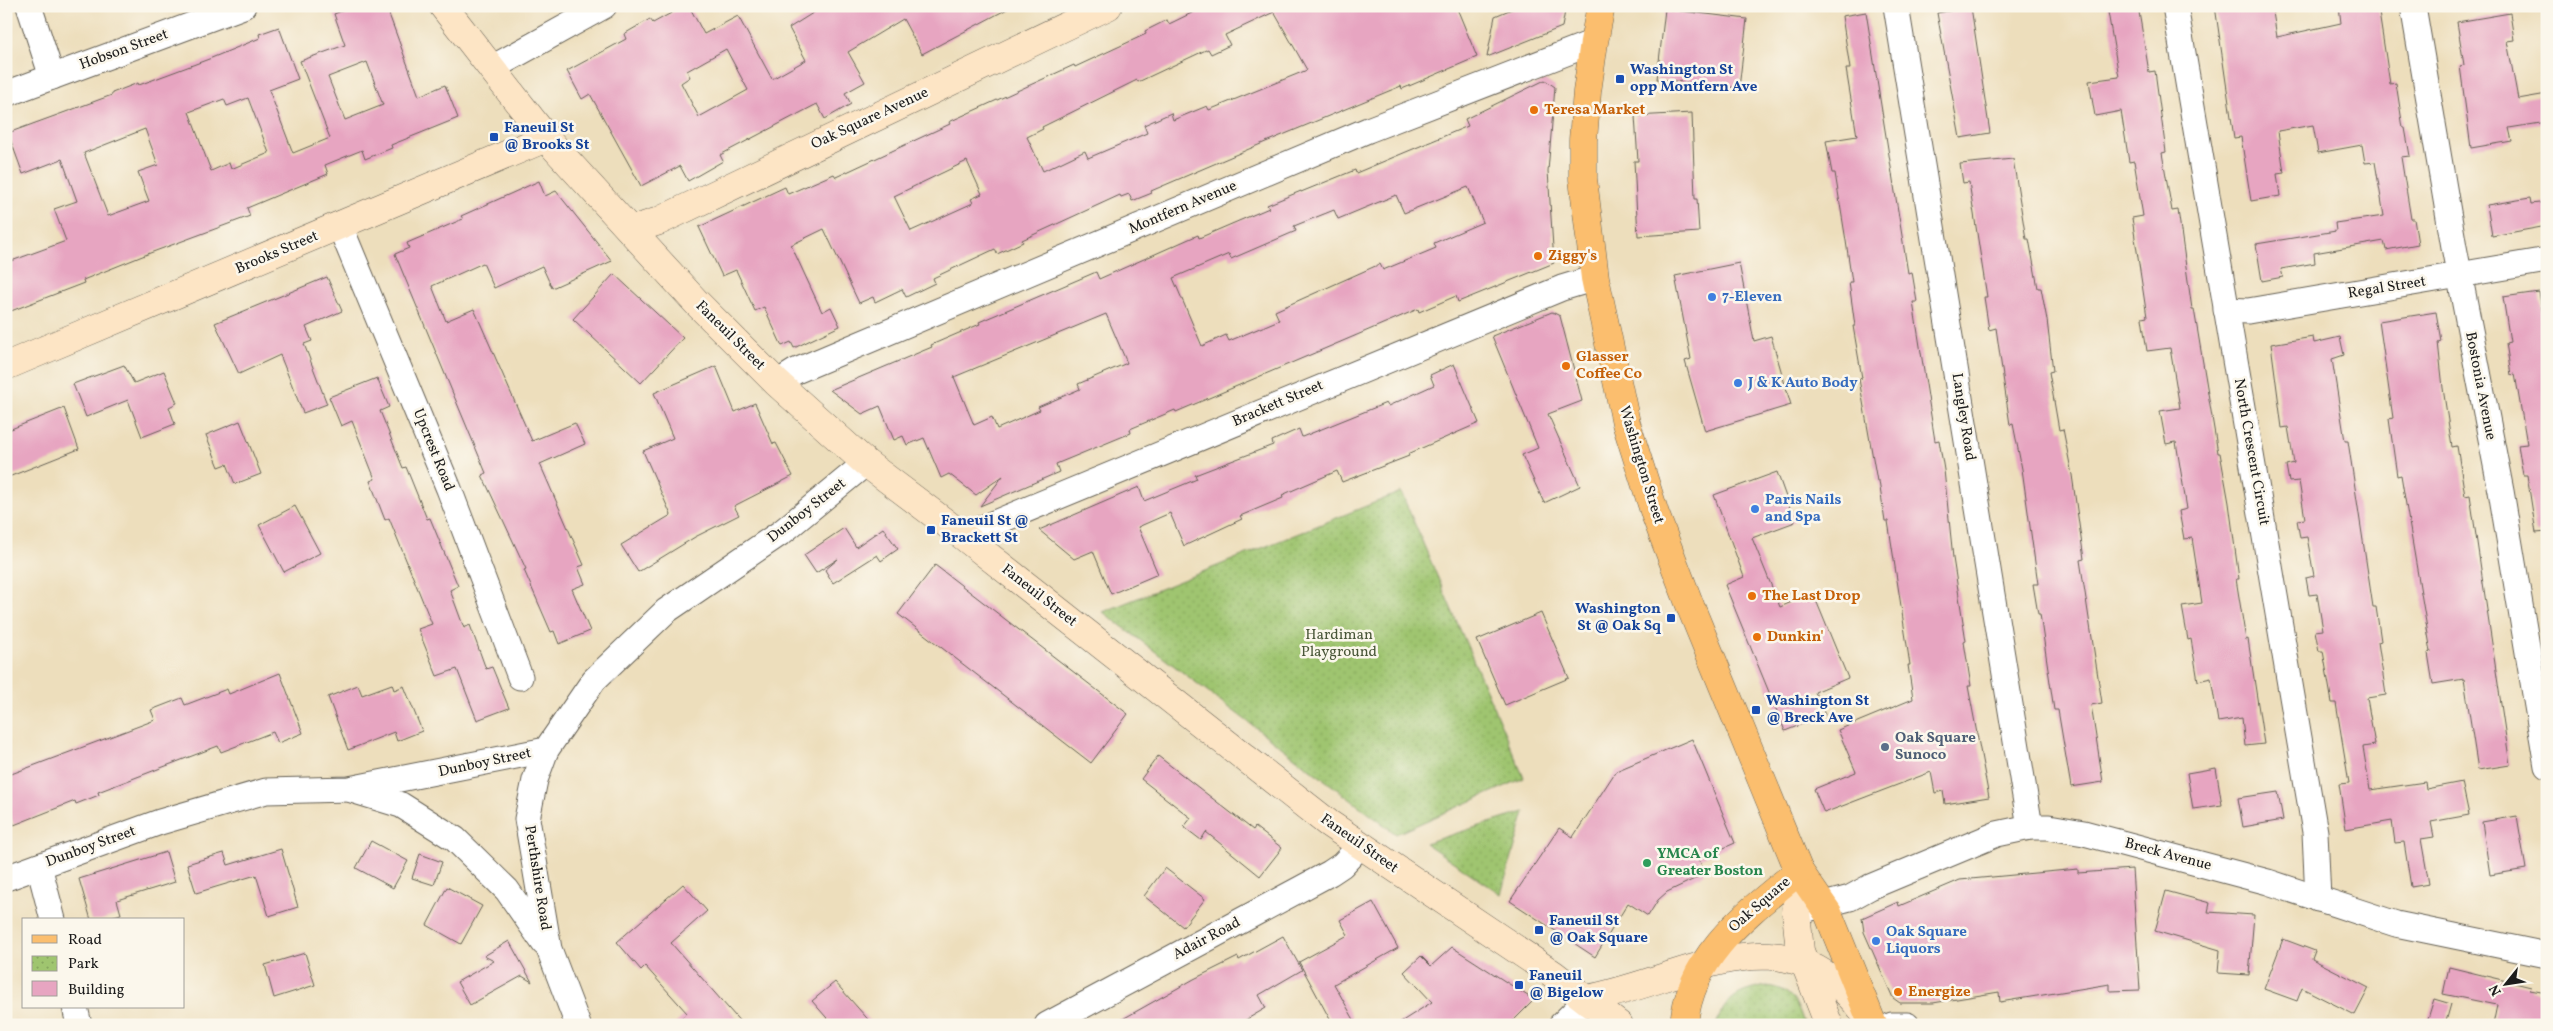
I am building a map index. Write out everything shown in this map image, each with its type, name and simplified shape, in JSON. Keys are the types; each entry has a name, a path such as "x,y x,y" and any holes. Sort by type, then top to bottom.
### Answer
{"main road":[{"name":"Washington Street","path":"1601,6 1594,42 1583,140 1583,169 1585,211 1595,278 1615,377 1649,496 1678,577 1799,872 1822,903 1839,937 1873,1025"},
{"name":"Oak Square","path":"1684,1025 1687,1000 1705,963 1737,922 1799,872"}],"street":[{"path":"29,6 52,77"},
{"name":"Hobson Street","path":"6,94 243,6"},
{"name":"Faneuil Street","path":"443,6 546,138 696,302 777,384 866,463 963,536 1290,794 1360,846 1587,999 1620,1025"},
{"path":"492,68 604,6"},
{"name":"Oak Square Avenue","path":"632,230 659,222 1108,6"},
{"name":"Langley Road","path":"1896,6 2030,827"},
{"name":"North Crescent Circuit","path":"2175,6 2315,832 2318,898"},
{"name":"Bostonia Avenue","path":"2413,6 2459,276 2501,491 2547,766"},
{"name":"Montfern Avenue","path":"777,384 796,371 1368,130 1594,42"},
{"name":"Brooks Street","path":"6,366 546,138"},
{"name":"Upcrest Road","path":"340,226 449,489 520,676"},
{"name":"Regal Street","path":"2226,310 2248,311 2547,260"},
{"name":"Brackett Street","path":"963,536 1562,288 1595,278"},
{"name":"Dunboy Street","path":"6,878 160,822 266,791 349,789 546,750 594,680 666,612 782,532 866,463"},
{"name":"Perthshire Road","path":"546,750 535,780 527,819 549,949 578,1025"},
{"name":"Perthshire Road","path":"349,789 401,805 455,839 507,890 549,949"},
{"name":"Breck Avenue","path":"1796,912 1822,903 1850,898 1870,887 1997,834 2030,827 2049,827 2084,832 2268,882 2396,924 2547,955"},
{"name":"Adair Road","path":"1047,1025 1330,873 1342,865 1360,846"},
{"path":"39,866 52,918"},
{"name":"Washington Street","path":"1799,872 1796,912 1797,936 1803,962 1829,1025"},
{"name":"Oak Square","path":"1705,963 1775,955 1803,962 1846,991 1873,1025"},
{"path":"1561,1025 1587,999 1705,963"},
{"path":"75,1008 79,1025"},
{"path":"1892,1025 1907,1025"}],"green space":[{"name":"Hardiman Playground","path":"1401,492 1524,778 1396,834 1103,612"},
{"path":"1525,812 1501,894 1425,843"},
{"path":"1767,986 1783,991 1792,998 1805,1025 1716,1025 1724,1007 1735,996 1749,990"}],"building":[{"path":"354,6 386,6 419,96 445,85 458,118 391,145 392,148 365,159 362,150 325,165 328,174 247,208 250,216 150,253 83,280 84,283 11,311 6,298 6,263 66,241 54,209 77,201 62,159 23,174 8,133 112,95 112,93 138,83 139,85 209,59 260,38 259,34 279,27 298,79 269,90 293,153 330,138 300,61 345,45 334,14","holes":["367,62 383,105 345,120 328,77","248,98 269,153 231,169 229,163 211,171 189,112 224,99 227,106","145,129 158,165 138,172 149,201 108,216 84,153"]},
{"path":"684,6 689,6 704,34 738,16 772,79 806,60 789,28 824,6 1013,6 922,54 903,19 848,52 865,82 845,93 851,104 825,119 817,104 720,155 723,161 688,181 680,166 641,186 590,94 582,99 567,71 626,39 624,34 650,19 653,23","holes":["726,49 748,90 699,117 681,83 690,77 687,71"]},
{"path":"1206,6 1456,6 1477,57 1402,89 1401,86 1256,146 1132,201 1129,194 1121,197 1120,195 1022,240 1023,242 997,254 995,249 933,278 935,283 906,297 902,289 875,302 873,297 859,303 824,229 791,245 822,312 831,307 840,326 794,348 791,342 782,346 764,307 755,311 736,270 722,276 699,227 785,187 788,194 834,174 836,177 950,124 949,122 1146,34 1145,31 1167,20 1169,24","holes":["1274,12 1307,70 1209,110 1207,106 1173,120 1171,113 1144,125 1147,133 1088,158 1085,151 1043,171 1027,137 1043,129 1042,127 1137,80 1138,82 1208,49 1211,54 1230,45 1225,35","967,161 982,194 971,199 973,203 911,231 894,196"]},
{"path":"1519,6 1566,6 1562,27 1487,57 1495,16"},
{"path":"2107,6 2138,6 2149,72 2155,71 2166,152 2162,153 2172,211 2178,210 2192,309 2194,309 2218,453 2220,453 2229,503 2239,579 2236,579 2246,640 2248,639 2264,744 2245,746 2242,718 2218,722 2211,678 2198,681 2191,639 2188,640 2182,606 2202,603 2192,538 2184,539 2179,511 2187,509 2176,442 2166,444 2160,411 2180,408 2170,348 2147,351 2142,318 2147,317 2132,218 2143,216 2134,161 2129,162 2121,111 2095,116 2089,81 2119,77"},
{"path":"2215,6 2272,6 2277,37 2341,23 2339,6 2378,6 2390,84 2396,83 2403,128 2405,128 2410,156 2401,157 2411,219 2414,219 2418,244 2386,250 2384,241 2314,253 2315,263 2281,269 2283,277 2262,281 2256,244 2336,231 2335,223 2384,216 2375,162 2365,163 2362,145 2318,153 2313,125 2278,131 2284,173 2277,174 2280,196 2251,201 2241,137 2234,138"},
{"path":"1971,7 1990,133 1960,138 1937,13"},
{"path":"1665,9 1747,19 1739,88 1657,79"},
{"path":"1866,12 1908,273 1912,272 1917,302 1913,302 1935,441 1939,440 1944,470 1953,558 1971,686 1968,686 1989,797 1945,804 1943,791 1935,793 1931,772 1824,813 1814,789 1856,772 1838,730 1913,699 1908,665 1910,665 1888,521 1885,521 1859,379 1862,378 1853,326 1855,326 1849,282 1852,282 1846,241 1835,173 1832,173 1826,141 1857,136 1846,69 1850,69 1842,16"},
{"path":"2510,13 2514,40 2507,41 2518,99 2547,94 2547,122 2509,128 2512,141 2471,148 2460,66 2464,65 2457,22"},
{"path":"1545,80 1555,87 1548,171 1554,263 1458,302 1456,296 1419,312 1418,309 1176,412 1175,410 1130,429 1131,433 1056,464 1059,472 980,506 1003,476 976,495 949,474 941,478 924,438 907,445 903,436 894,440 880,406 862,414 830,390 932,347 931,345 980,324 979,322 1096,272 1099,279 1198,235 1199,238 1269,208 1267,205 1355,170 1356,173 1468,126 1465,119","holes":["1468,187 1483,222 1434,243 1436,248 1383,270 1380,264 1275,311 1279,320 1229,341 1226,335 1202,346 1173,278 1229,254 1231,259 1296,231 1294,226 1334,210 1338,219 1396,195 1404,213","1106,314 1127,363 1078,384 1080,389 1038,407 1040,410 997,429 992,417 974,425 954,377"]},
{"path":"1692,113 1695,199 1697,199 1699,232 1638,236 1634,161 1638,161 1635,116"},
{"path":"2013,159 2026,239 2029,239 2038,288 2041,288 2047,320 2053,371 2049,372 2059,430 2063,429 2072,475 2084,559 2080,560 2102,703 2091,705 2103,782 2071,787 2058,710 2054,710 2040,614 2038,614 2033,584 2038,584 2022,469 2013,424 2010,425 1996,328 1989,330 1984,297 1987,297 1969,182 1963,183 1960,164"},
{"path":"539,181 545,196 556,191 612,261 552,288 542,266 494,288 483,263 432,286 446,321 474,309 532,441 575,423 585,444 540,464 584,565 578,567 585,584 572,589 590,631 559,644 554,631 551,632 524,570 526,569 482,475 486,473 395,254 409,248 407,243 463,219 461,216"},
{"path":"2530,198 2531,204 2547,202 2547,226 2492,236 2487,205"},
{"path":"1739,263 1754,341 1771,336 1791,405 1705,431 1685,361 1691,359 1675,276"},
{"path":"614,274 683,338 641,383 573,319"},
{"path":"327,277 342,311 306,327 312,341 304,344 327,404 303,413 280,355 239,374 215,323"},
{"path":"2539,292 2547,340 2547,532 2536,533 2527,475 2523,475 2518,445 2527,444 2515,374 2511,375 2506,343 2510,342 2503,297"},
{"path":"1552,312 1560,316 1582,401 1548,414 1580,486 1544,503 1522,455 1538,448 1492,336"},
{"path":"2436,312 2441,341 2438,342 2443,388 2452,447 2457,446 2465,496 2470,495 2510,765 2478,770 2464,679 2433,684 2428,653 2431,652 2401,475 2397,476 2389,419 2393,418 2379,321"},
{"path":"2313,337 2314,343 2340,337 2344,355 2332,359 2345,441 2348,441 2373,607 2376,607 2381,641 2378,642 2386,695 2367,698 2375,745 2363,747 2370,790 2425,782 2426,789 2462,782 2469,815 2431,822 2434,837 2421,839 2429,884 2411,887 2404,842 2395,843 2392,821 2346,829 2339,784 2349,783 2336,703 2332,703 2323,651 2319,651 2315,631 2323,630 2317,594 2309,595 2306,578 2314,576 2307,537 2300,538 2297,520 2305,519 2299,481 2289,482 2286,465 2294,463 2288,427 2282,428 2271,344"},
{"path":"1454,364 1479,423 1408,454 1409,456 1342,482 1337,471 1282,495 1283,498 1240,516 1242,519 1184,546 1170,513 1138,527 1158,574 1111,594 1093,551 1074,559 1039,530 1139,487 1144,501 1197,479 1195,475 1273,445 1272,441 1299,429 1302,437 1386,403 1388,406 1434,385 1430,375"},
{"path":"124,365 134,383 164,371 177,403 169,407 175,424 142,437 128,400 86,417 73,384"},
{"path":"716,366 735,412 755,403 773,444 776,443 793,476 734,506 739,515 695,537 638,572 621,545 671,515 643,451 673,438 654,393"},
{"path":"377,378 389,407 380,411 403,468 406,467 427,519 430,518 458,586 450,590 464,628 470,625 486,669 492,667 509,708 477,720 457,669 437,676 418,629 432,624 389,518 385,520 370,481 375,479 352,421 341,426 329,397"},
{"path":"64,408 79,449 6,478 6,431"},
{"path":"240,421 261,474 235,484 227,464 219,467 206,435"},
{"path":"1777,472 1795,522 1752,538 1780,607 1813,593 1848,678 1815,692 1825,715 1785,731 1725,585 1744,577 1714,495"},
{"path":"295,506 320,553 284,572 259,525"},
{"path":"844,528 856,547 883,528 898,549 881,561 877,555 833,583 825,570 838,559 816,573 804,555"},
{"path":"935,565 1128,714 1091,763 898,614"},
{"path":"1541,613 1569,678 1505,705 1477,640"},
{"path":"280,673 303,733 278,743 273,732 221,752 218,746 98,792 99,795 76,804 75,801 14,825 6,806 6,776 155,720 151,710 182,698 185,705 227,689 229,694"},
{"path":"392,684 394,690 404,686 422,731 397,741 394,732 348,750 328,697 358,685 362,695"},
{"path":"1692,739 1735,843 1699,859 1705,874 1667,892 1658,900 1648,916 1628,903 1595,957 1510,901 1559,828 1573,837 1616,771"},
{"path":"1158,756 1253,830 1255,827 1282,848 1260,876 1206,832 1201,840 1184,827 1191,818 1141,779"},
{"path":"2216,768 2222,805 2193,809 2187,773"},
{"path":"2278,792 2283,820 2243,827 2238,798"},
{"path":"2517,816 2526,869 2490,875 2482,822"},
{"path":"371,841 408,861 393,888 356,868"},
{"path":"281,849 298,907 269,916 256,875 196,893 187,864 224,853 228,865"},
{"path":"166,852 175,882 117,900 121,914 108,918 90,918 79,879"},
{"path":"420,854 442,862 434,885 412,878"},
{"path":"1165,868 1205,899 1183,927 1144,896"},
{"path":"2078,869 2078,873 2132,869 2140,990 2110,991 2110,984 2000,1002 1999,992 1933,1003 1900,1003 1893,998 1864,932 1862,918 1898,902 1899,906 1960,880"},
{"path":"683,884 707,911 671,943 743,1025 674,1025 687,1013 645,966 641,970 617,942"},
{"path":"447,887 482,906 461,944 427,925"},
{"path":"2166,891 2210,903 2208,912 2254,915 2249,975 2218,973 2220,950 2155,931"},
{"path":"1373,902 1398,948 1334,984 1357,1025 1333,1025 1299,962 1348,935 1340,920"},
{"path":"1283,936 1302,970 1259,995 1266,1008 1237,1025 1112,1025 1194,979 1238,957 1239,960"},
{"path":"2283,939 2315,951 2312,959 2369,988 2355,1015 2302,988 2297,1001 2264,989"},
{"path":"509,941 532,982 522,976 470,1005 457,982 494,961 484,956"},
{"path":"1452,947 1534,1000 1509,1025 1396,1025 1432,1002 1404,972 1421,956 1431,966"},
{"path":"305,953 315,985 274,998 265,965"},
{"path":"2449,967 2531,987 2530,990 2547,993 2547,1025 2493,1025 2497,1005 2443,994"},
{"path":"835,982 873,1025 833,1025 812,1001"},
{"path":"2434,999 2451,1004 2445,1025 2426,1025"}],"place":[{"name":"Washington St opp Montfern Ave","path":"1620,79"},
{"name":"Teresa Market","path":"1534,110"},
{"name":"Faneuil St @ Brooks St","path":"494,137"},
{"name":"Ziggy's","path":"1538,256"},
{"name":"7-Eleven","path":"1712,297"},
{"name":"Glasser Coffee Co","path":"1566,366"},
{"name":"J & K Auto Body","path":"1738,383"},
{"name":"Paris Nails and Spa","path":"1755,509"},
{"name":"Faneuil St @ Brackett St","path":"931,530"},
{"name":"The Last Drop","path":"1752,596"},
{"name":"Washington St @ Oak Sq","path":"1671,618"},
{"name":"Dunkin'","path":"1757,637"},
{"name":"Washington St @ Breck Ave","path":"1756,710"},
{"name":"Oak Square Sunoco","path":"1885,747"},
{"name":"YMCA of Greater Boston","path":"1647,863"},
{"name":"Faneuil St @ Oak Square","path":"1539,930"},
{"name":"Oak Square Liquors","path":"1876,941"},
{"name":"Faneuil @ Bigelow","path":"1519,985"},
{"name":"Energize","path":"1898,992"}]}
